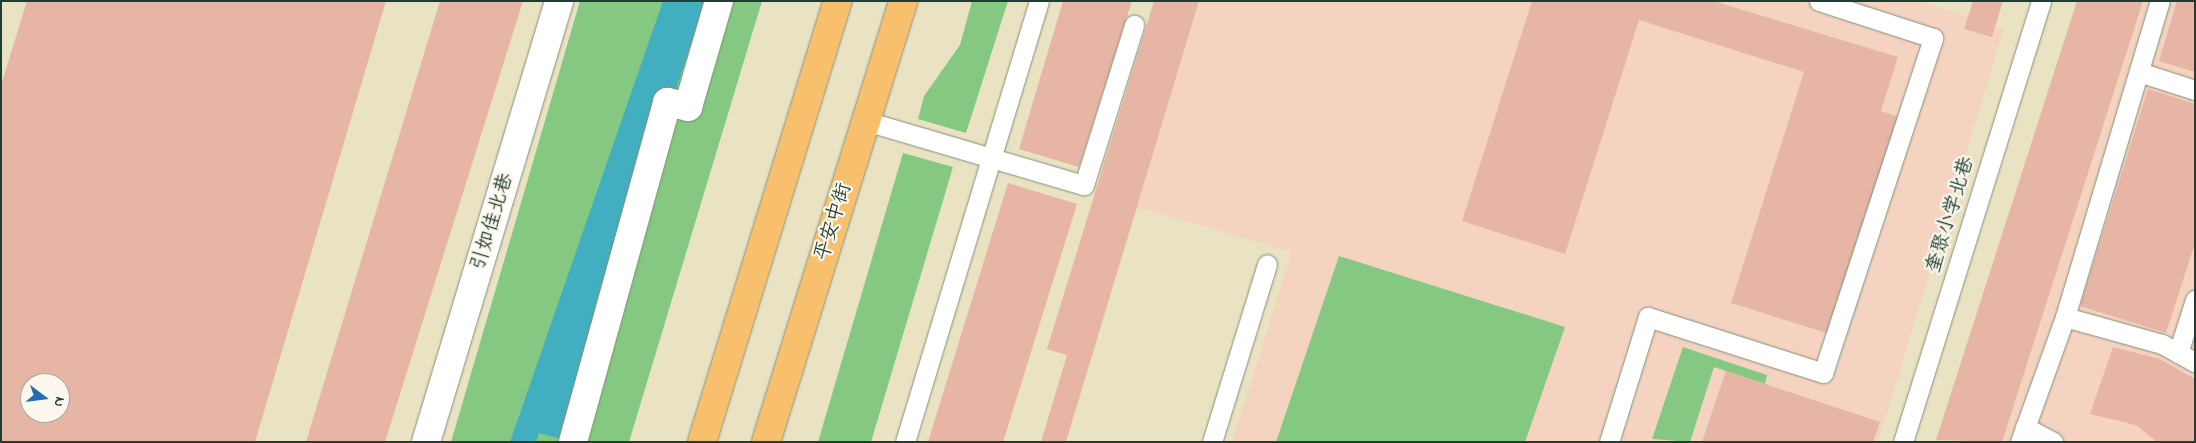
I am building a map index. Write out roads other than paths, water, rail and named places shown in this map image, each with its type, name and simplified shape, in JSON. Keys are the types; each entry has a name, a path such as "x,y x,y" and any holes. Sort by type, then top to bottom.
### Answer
{"main road":[{"path":"702,442 838,1"},
{"name":"平安中街","path":"766,442 902,1"}],"street":[{"name":"引如佳北巷","path":"426,442 559,1"},
{"path":"573,442 667,102 688,108 719,1"}],"lane":[{"path":"905,442 1039,1"},
{"path":"1609,442 1648,317 1823,373 1932,38 1819,1"},
{"name":"奎聚小学北巷","path":"1904,442 2042,1"},
{"path":"2054,442 2022,434 2065,317 2160,1"},
{"path":"866,121 1084,185 1134,25"},
{"path":"2139,72 2195,90"},
{"path":"1212,442 1267,264"},
{"path":"2065,317 2162,344 2187,357 2195,300"}],"water":[{"path":"663,1 705,1 561,439 539,433 536,442 510,442"}]}
